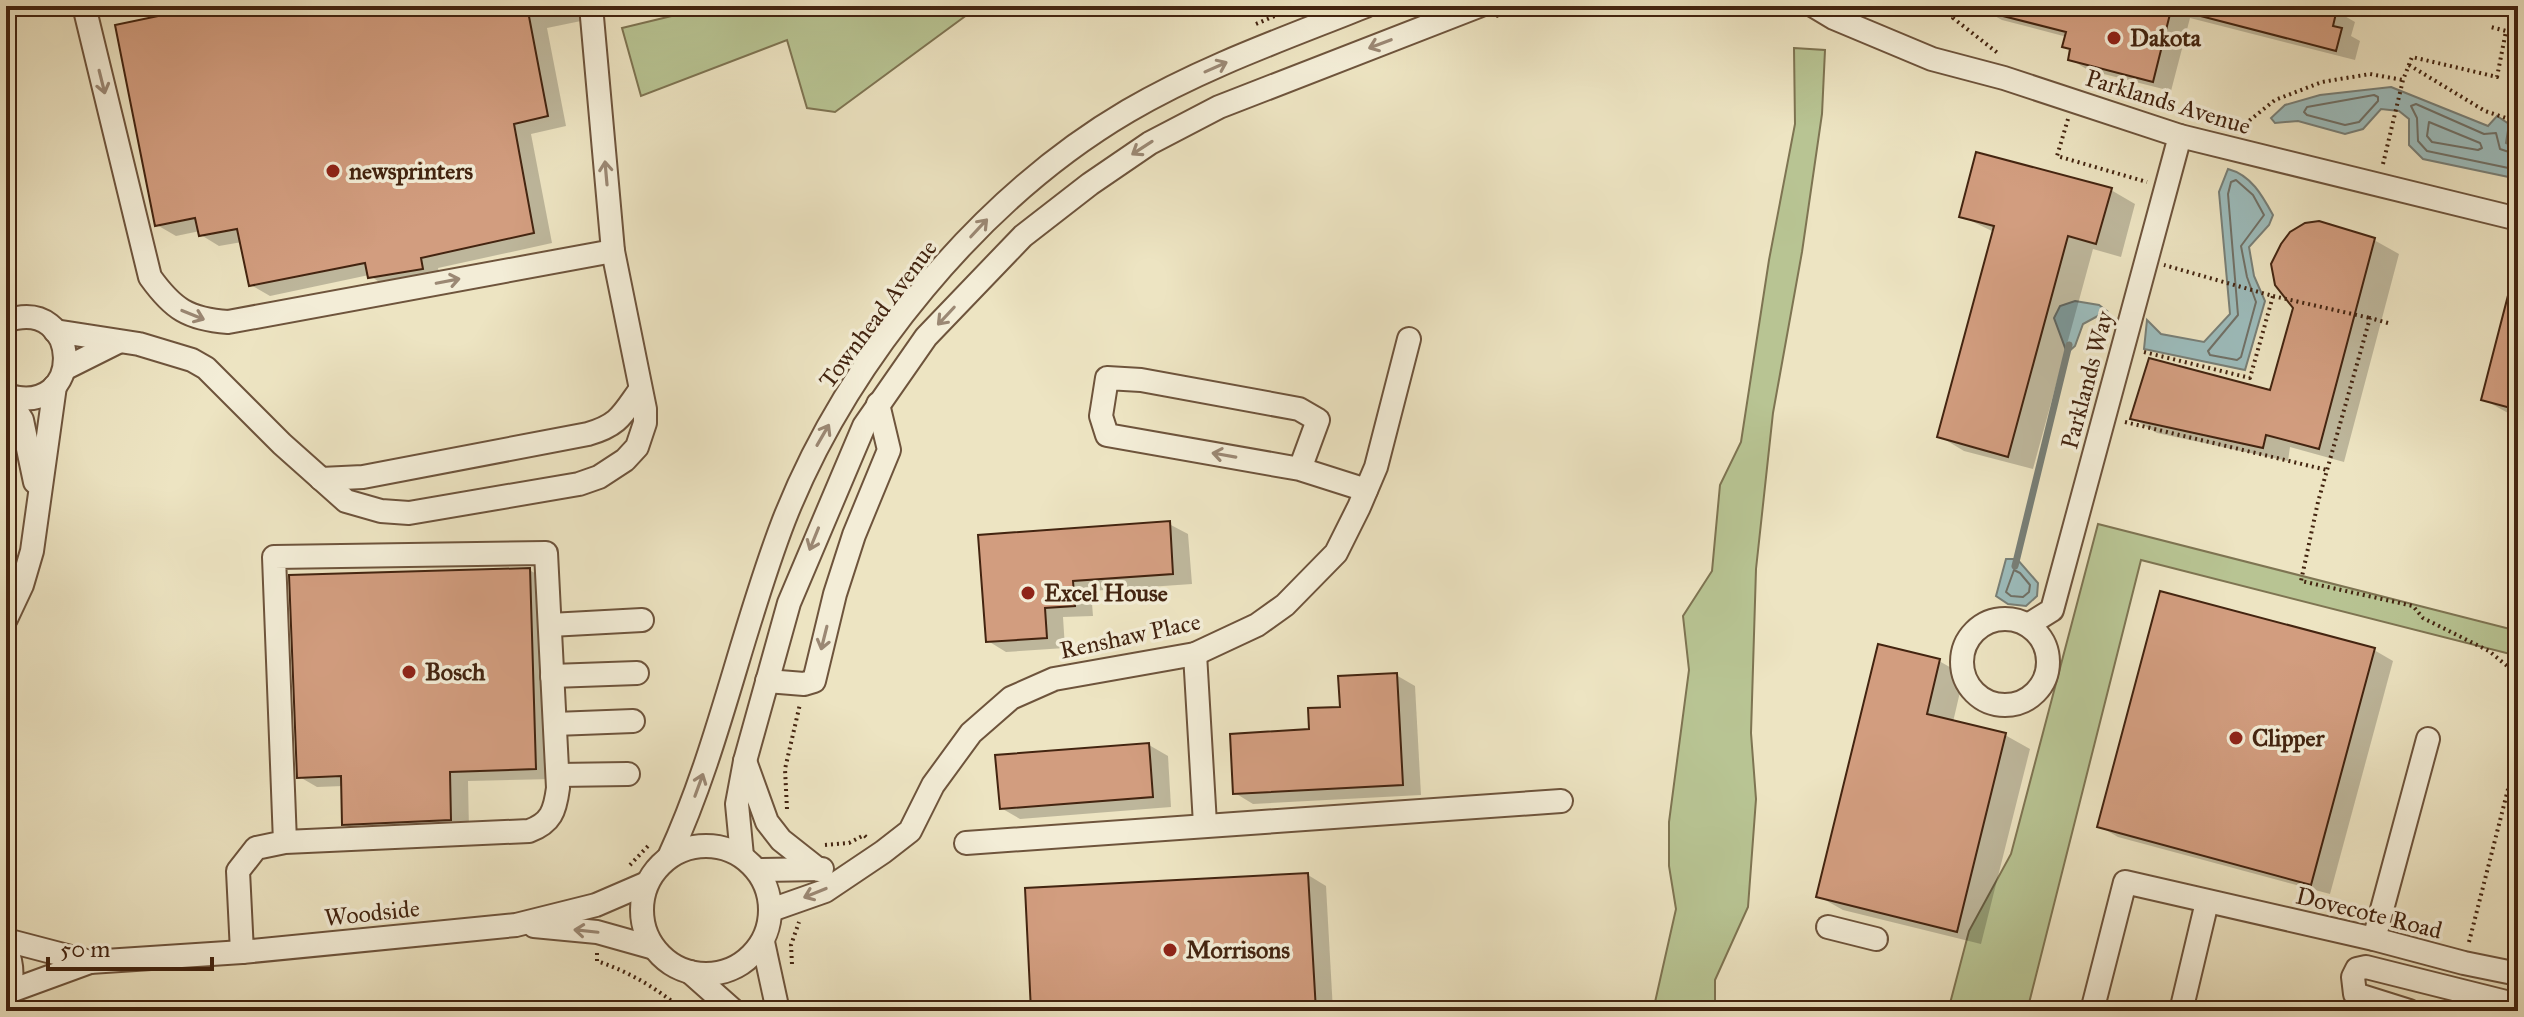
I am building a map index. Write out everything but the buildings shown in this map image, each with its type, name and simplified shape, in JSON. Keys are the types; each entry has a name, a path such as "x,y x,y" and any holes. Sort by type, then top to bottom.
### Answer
{"street":[{"path":"84,6 150,277 165,299 184,313 203,320 228,322 613,251"},
{"path":"55,331 164,349 206,368 346,501 381,511 409,513 579,484 613,469 637,447 645,423 645,409 613,251 591,6"},
{"name":"Townhead Avenue","path":"669,857 703,775 758,591 814,452 868,364 925,286 987,219 1054,163 1127,111 1225,63 1366,6"},
{"path":"750,863 737,804 745,761 789,603 864,426 926,337 1023,236 1150,143 1219,107 1479,6"},
{"name":"Parklands Avenue","path":"1814,6 1908,50 2180,136 2518,219"},
{"name":"Parklands Way","path":"2028,625 2052,610 2180,136"},
{"path":"6,321 17,317 42,320 55,331 65,349 38,499 32,551 22,585 6,619"},
{"name":"Renshaw Place","path":"771,910 825,891 910,831 933,785 971,733 1011,698 1054,679 1195,654 1257,625 1285,605 1336,553 1366,490 1376,467 1409,339"},
{"path":"6,395 32,399 44,394 60,377 118,342"},
{"path":"1300,469 1318,420 1299,409 1141,380 1107,378 1101,416 1107,435 1300,469 1366,490"},
{"path":"321,479 363,477 588,434 608,428 618,421 640,390"},
{"path":"6,395 22,420 38,499"},
{"path":"767,681 804,684 814,681 844,564 889,450 878,404"},
{"path":"242,952 238,871 256,848 285,842 529,831 545,825 555,809 558,775 546,553 274,557 285,842"},
{"path":"550,625 642,620"},
{"path":"1195,654 1205,824"},
{"path":"552,676 637,673"},
{"path":"555,724 633,721"},
{"path":"2374,939 2428,739"},
{"path":"745,761 767,822 781,840 819,870"},
{"path":"558,775 628,774"},
{"path":"966,843 1561,801"},
{"path":"690,972 711,974 731,970 749,958 763,942 769,926 771,910 768,888 750,863 725,848 705,845 686,848 669,857 656,868 647,883 642,899 642,917 646,934 654,948 670,963 690,972 734,1011"},
{"path":"750,863 819,870 855,869"},
{"name":"Dovecote Road","path":"2092,1011 2125,882 2518,974"},
{"name":"Woodside","path":"7,994 90,962 242,952 516,925 596,905 647,883"},
{"path":"2181,1011 2207,902"},
{"name":"Woodside","path":"516,925 597,932 654,948"},
{"path":"1828,927 1876,939"},
{"name":"Woodside","path":"6,940 90,962"},
{"path":"763,942 778,1011"},
{"name":"Woodside","path":"6,948 12,964 7,994"},
{"path":"2409,1011 2355,994 2353,977 2357,969 2366,967 2518,1005"}],"path":[{"path":"1953,18 1956,6"},
{"path":"2378,186 2403,80 2412,57 2497,77 2506,31 2491,27"},
{"path":"2409,65 2485,111 2518,122"},
{"path":"2215,145 2275,100 2322,82 2370,74 2403,80"},
{"path":"2147,260 2273,296 2388,323"},
{"path":"2143,351 2250,378 2273,296"},
{"path":"2370,318 2327,470 2301,581 2413,606 2423,618 2489,651 2518,675"},
{"path":"2133,423 2327,470"},
{"path":"2464,963 2518,750"}],"green space":[{"path":"713,6 979,6 835,112 807,108 787,40 641,96 622,28"},
{"path":"1794,48 1825,50 1822,114 1802,252 1773,413 1756,569 1751,733 1756,799 1748,907 1715,980 1715,1011 1653,1011 1676,909 1669,866 1669,822 1689,670 1683,616 1712,571 1720,485 1741,442 1769,260 1795,124"},
{"path":"2098,524 2518,631 2518,656 2141,560 2027,1011 1948,1011 1969,931 2011,854"}],"water":[{"path":"2391,87 2488,126 2497,116 2509,124 2506,143 2518,149 2518,179 2423,159 2409,145 2409,119 2399,111 2381,109 2363,129 2345,134 2298,121 2275,123 2271,118 2285,105 2320,95"},
{"path":"2228,169 2249,181 2273,215 2269,225 2249,247 2254,276 2265,301 2245,370 2144,349 2147,320 2161,334 2204,342 2230,314 2219,192"},
{"path":"2075,301 2099,305 2107,311 2083,324 2075,346 2067,353 2054,318 2060,306"},
{"path":"2006,559 2017,559 2038,583 2037,596 2026,606 2008,604 1996,596"}],"waterway":[{"path":"2015,566 2069,345"}],"place":[{"name":"Dakota","path":"2114,38"},
{"name":"newsprinters","path":"333,171"},
{"name":"Excel House","path":"1028,593"},
{"name":"Bosch","path":"409,672"},
{"name":"Clipper","path":"2236,738"},
{"name":"Morrisons","path":"1170,950"}]}
